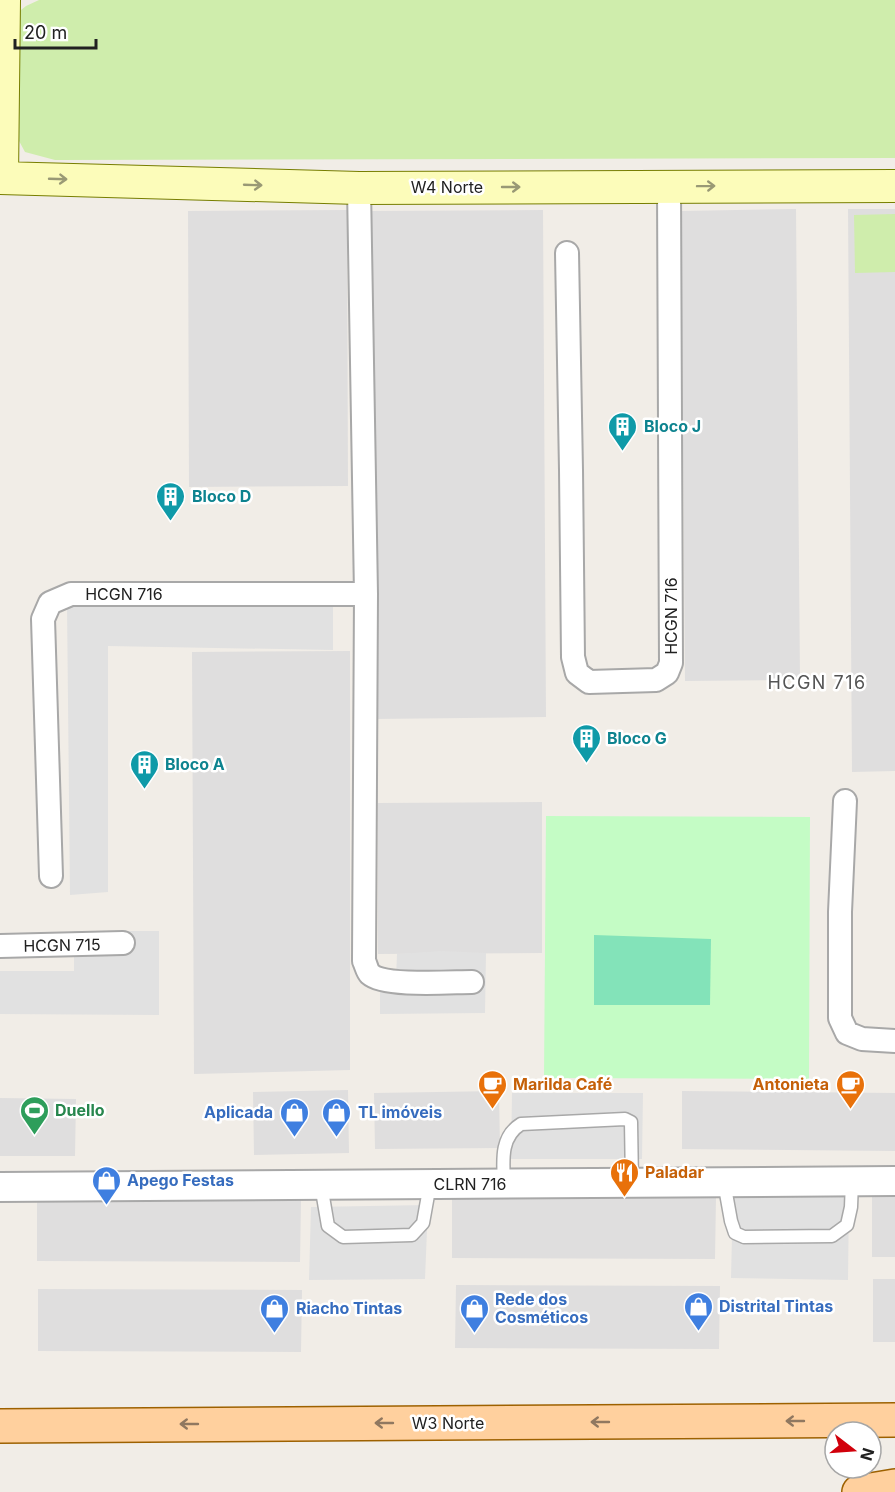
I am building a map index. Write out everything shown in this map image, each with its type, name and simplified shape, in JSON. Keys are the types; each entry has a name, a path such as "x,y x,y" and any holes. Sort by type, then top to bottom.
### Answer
{"main road":[{"path":"1,178 4,0"},
{"name":"W4 Norte","path":"1,178 358,188 895,186"},
{"name":"W3 Norte","path":"0,1426 895,1420"},
{"path":"859,1492 895,1486"}],"street":[{"name":"HCGN 716","path":"567,254 573,657 577,673 589,682 656,680 667,673 671,663 669,186"},
{"path":"358,188 366,594 364,961 368,972 377,978 391,982 472,982"},
{"name":"HCGN 716","path":"51,876 43,618 50,603 71,594 366,594"},
{"path":"845,801 840,912 840,1018 847,1033 862,1039 895,1041"},
{"name":"HCGN 715","path":"0,946 123,943"},
{"name":"CLRN 716","path":"0,1187 895,1181"}],"lane":[{"path":"504,1184 503,1156 507,1137 521,1124 625,1119 631,1122 632,1183"},
{"path":"724,1182 735,1233 744,1237 832,1236 846,1225 851,1207 852,1181"},
{"path":"321,1185 328,1226 343,1237 412,1235 423,1223 430,1184"}],"shaded area":[{"path":"796,209 800,680 685,681 681,211"},
{"path":"848,209 895,209 895,771 852,772"},
{"path":"347,210 348,486 189,487 188,211"},
{"path":"543,210 546,717 374,719 371,211"},
{"path":"67,604 333,604 333,650 108,646 108,892 70,895"},
{"path":"350,651 350,1070 194,1074 192,652"},
{"path":"542,802 542,953 378,954 378,803"},
{"path":"74,931 159,931 159,1015 0,1014 0,971 74,971"},
{"path":"442,951 486,953 485,1013 380,1014 380,989 396,979 397,954"},
{"path":"348,1090 349,1153 254,1155 253,1092"},
{"path":"499,1091 500,1148 375,1149 374,1093"},
{"path":"682,1091 895,1093 895,1151 682,1149"},
{"path":"512,1093 643,1093 642,1159 511,1159"},
{"path":"0,1098 76,1099 75,1156 0,1156"},
{"path":"872,1194 895,1194 895,1257 872,1257"},
{"path":"733,1195 849,1197 848,1280 731,1278"},
{"path":"452,1196 716,1197 715,1259 452,1258"},
{"path":"37,1198 301,1199 300,1262 37,1261"},
{"path":"428,1205 425,1279 309,1280 311,1207"},
{"path":"873,1279 895,1279 895,1342 873,1342"},
{"path":"456,1285 720,1286 719,1349 455,1348"},
{"path":"38,1289 302,1290 301,1352 38,1351"}],"green space":[{"path":"39,0 895,0 895,158 55,160 25,152 18,139 16,14"},
{"path":"895,214 895,272 855,273 854,215"},
{"path":"546,816 810,817 809,1079 544,1078"},
{"path":"594,935 711,939 710,1005 594,1005"}],"place":[{"name":"Bloco J","path":"623,452"},
{"name":"Bloco D","path":"171,522"},
{"name":"Bloco G","path":"586,764"},
{"name":"Bloco A","path":"144,790"},
{"name":"Marilda Café","path":"492,1110"},
{"name":"Antonieta","path":"850,1110"},
{"name":"Duello","path":"34,1136"},
{"name":"Aplicada","path":"294,1138"},
{"name":"TL imóveis","path":"337,1138"},
{"name":"Paladar","path":"624,1198"},
{"name":"Apego Festas","path":"106,1206"},
{"name":"Distrital Tintas","path":"698,1332"},
{"name":"Riacho Tintas","path":"275,1334"},
{"name":"Rede dos Cosméticos","path":"474,1334"}],"district":[{"name":"HCGN 716","path":"817,683"}]}
